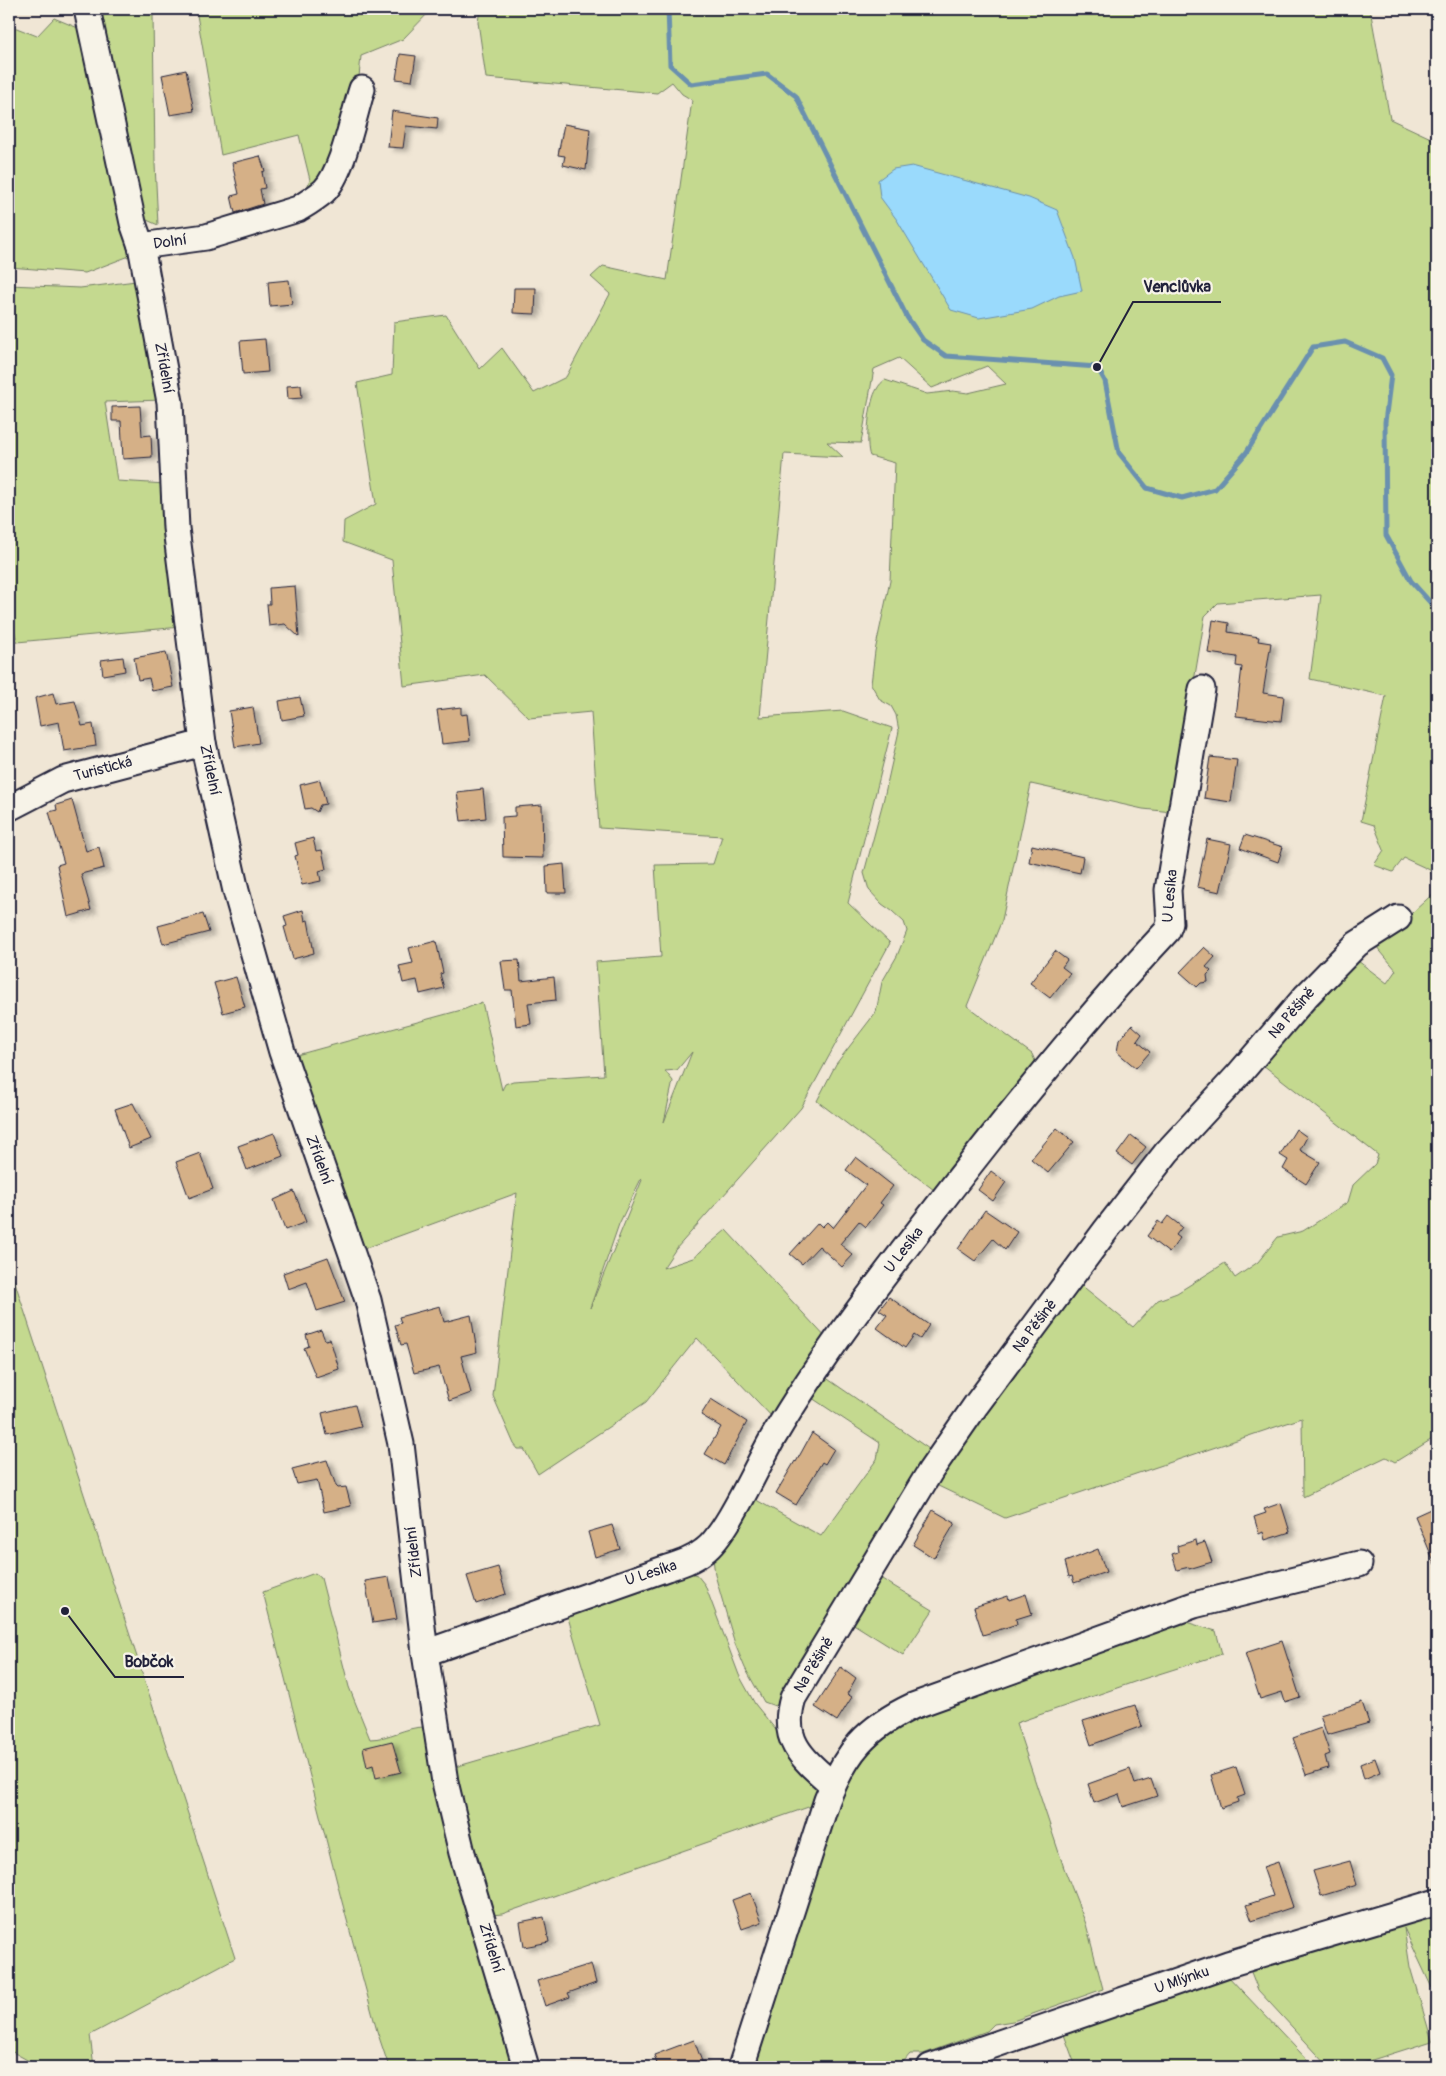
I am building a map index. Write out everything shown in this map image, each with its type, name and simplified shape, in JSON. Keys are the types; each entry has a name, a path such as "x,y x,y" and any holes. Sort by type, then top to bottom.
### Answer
{"street":[{"name":"Dolní","path":"87,9 132,224 141,246 206,237 298,209 307,204 324,191 336,174 362,89"},
{"name":"Zřídelní","path":"141,246 170,402 176,528 203,743 236,891 282,1052 368,1300 401,1444 425,1653 445,1782 462,1854 526,2067"},
{"name":"U Lesíka","path":"425,1653 667,1568 688,1560 706,1550 724,1526 773,1437 826,1352 1041,1076 1102,1001 1167,931 1170,923 1168,890 1202,689"},
{"name":"Turistická","path":"9,808 63,780 203,743"},
{"name":"Na Pěšině","path":"833,1785 794,1745 789,1732 788,1715 793,1698 931,1470 976,1405 1167,1152 1240,1074 1306,996 1357,944 1398,918"},
{"path":"741,2067 833,1785 848,1759 866,1734 888,1718 913,1706 1194,1605 1359,1564"},
{"name":"U Mlýnku","path":"930,2067 1228,1964 1437,1902"}],"green space":[{"path":"102,9 183,9 153,15 155,164 158,225 131,213 132,255 85,273 9,267 9,25 37,36 54,18 83,30"},
{"path":"196,9 432,9 403,39 361,56 359,77 328,170 304,195 310,180 299,135 221,155"},
{"path":"480,9 1370,9 1390,119 1435,140 1437,139 1437,888 1430,870 1404,858 1393,872 1374,865 1384,850 1374,825 1361,821 1386,696 1310,679 1321,595 1218,603 1205,616 1172,812 1143,809 1031,784 1002,920 967,1006 1032,1054 1036,1063 1006,1104 1002,1103 948,1171 948,1180 938,1193 817,1101 836,1064 876,1012 882,982 897,956 907,931 904,922 882,904 869,890 864,873 899,731 896,715 891,706 880,700 871,684 875,651 890,581 895,463 870,456 868,432 872,402 878,388 885,380 927,394 953,391 968,393 1006,384 987,366 932,388 899,358 874,369 861,443 827,442 843,457 784,454 760,717 843,711 892,728 848,903 890,943 801,1108 675,1250 663,1268 693,1258 726,1230 828,1340 775,1420 697,1338 646,1402 538,1474 524,1449 518,1449 514,1444 493,1396 517,1193 358,1251 293,1056 465,1009 482,1002 502,1090 505,1084 513,1081 604,1075 596,962 661,957 655,865 713,864 722,836 599,828 591,712 529,718 485,675 404,686 392,560 343,542 344,521 376,504 357,383 392,375 394,322 446,315 480,369 502,348 534,393 566,377 610,294 591,277 603,266 667,280 692,100 682,94 672,82 657,93 486,78 478,22","holes":["692,1052 664,1122 673,1081 665,1071 677,1070","642,1180 590,1308 619,1224"]},
{"path":"136,281 162,400 105,402 117,481 166,484 181,627 17,642 9,607 9,285 80,288"},
{"path":"1437,890 1437,1436 1395,1462 1386,1457 1303,1497 1302,1418 1005,1518 934,1484 1075,1280 1133,1327 1158,1300 1177,1293 1225,1263 1235,1278 1258,1262 1278,1237 1303,1231 1348,1202 1353,1185 1375,1164 1378,1155 1263,1065 1358,961 1387,983 1396,970 1376,946"},
{"path":"9,1264 235,1958 90,2035 94,2067 40,2067 9,2050"},
{"path":"822,1375 932,1451 782,1703 775,1706 764,1702 745,1668 735,1644 715,1575 713,1558 749,1496 821,1536 877,1459 880,1443 809,1396"},
{"path":"688,1572 697,1575 705,1585 739,1675 755,1704 821,1786 817,1804 502,1914 492,1915 448,1769 600,1725 566,1611"},
{"path":"315,1573 321,1578 349,1687 370,1739 424,1727 518,2067 389,2067 377,2031 341,1898 263,1592"},
{"path":"877,1576 933,1610 903,1655 852,1623"},
{"path":"1186,1622 1216,1631 1222,1654 1016,1723 1064,1868 1086,1924 1103,1989 1013,2021 994,2024 987,2031 923,2054 910,2054 904,2061 888,2067 752,2067 845,1787 871,1744 906,1719"},
{"path":"1437,1915 1437,1989 1432,1988 1404,1928 1410,1967 1432,2041 1350,2067 1329,2067 1258,1990 1247,1962"},
{"path":"1226,1974 1314,2067 1076,2067 1063,2032"}],"water":[{"path":"912,166 1029,198 1057,210 1075,258 1082,291 1059,296 1032,309 979,318 951,310 897,220 880,197 878,180 893,169"}],"building":[{"path":"400,54 416,56 412,81 396,79"},
{"path":"186,70 194,111 170,115 162,75"},
{"path":"392,111 438,118 437,129 406,126 403,148 388,147"},
{"path":"564,124 590,129 586,170 563,165 565,156 558,155"},
{"path":"260,156 265,171 262,172 265,188 260,189 263,204 235,213 231,196 239,194 232,163"},
{"path":"289,280 292,304 270,306 268,282"},
{"path":"514,288 536,288 535,314 513,313"},
{"path":"265,339 268,372 243,374 240,341"},
{"path":"301,385 302,398 288,399 287,386"},
{"path":"140,406 142,436 151,435 152,457 123,459 121,421 112,421 112,407"},
{"path":"295,586 299,637 285,624 269,626 267,604 270,604 269,588"},
{"path":"1213,620 1229,623 1228,632 1259,637 1258,641 1271,643 1263,693 1284,696 1281,721 1236,716 1242,667 1236,666 1237,657 1208,653"},
{"path":"166,652 173,687 152,691 149,678 138,680 134,658"},
{"path":"123,657 125,671 103,675 101,660"},
{"path":"53,693 56,704 75,701 82,726 93,724 96,746 64,751 59,722 40,726 35,698"},
{"path":"300,697 304,716 282,720 279,701"},
{"path":"253,707 259,743 235,747 229,711"},
{"path":"461,707 461,715 467,714 470,741 442,744 437,710"},
{"path":"1210,757 1237,760 1231,802 1204,798"},
{"path":"320,780 326,804 320,805 317,812 311,808 305,809 300,785"},
{"path":"483,789 486,818 461,821 457,792"},
{"path":"72,800 86,851 99,847 104,868 81,874 91,910 68,917 57,865 64,863 49,812 57,810 56,805"},
{"path":"542,805 543,858 503,857 502,817 515,816 515,807"},
{"path":"1245,835 1283,847 1278,862 1240,848"},
{"path":"313,838 316,851 322,850 326,869 319,871 321,881 302,885 295,856 298,855 295,843"},
{"path":"1207,839 1231,844 1220,892 1197,887"},
{"path":"1032,845 1083,857 1080,873 1029,862"},
{"path":"564,864 566,893 547,893 546,866"},
{"path":"303,910 305,921 308,920 314,953 293,959 284,927 287,926 284,916"},
{"path":"203,914 209,932 163,944 158,926"},
{"path":"436,941 443,973 440,974 444,988 420,994 417,980 403,983 399,966 413,963 409,948"},
{"path":"1204,947 1215,957 1206,967 1211,971 1207,975 1208,982 1201,983 1197,987 1180,972"},
{"path":"1055,951 1067,960 1062,967 1070,973 1050,998 1030,983"},
{"path":"519,960 521,981 554,977 556,1000 528,1003 531,1024 516,1026 512,990 505,990 501,961"},
{"path":"236,977 245,1007 223,1013 214,983"},
{"path":"1132,1025 1142,1034 1137,1041 1150,1052 1136,1068 1117,1052 1119,1040"},
{"path":"133,1103 151,1139 129,1148 115,1109"},
{"path":"1057,1128 1074,1142 1048,1173 1031,1159"},
{"path":"1296,1129 1307,1137 1300,1150 1320,1162 1306,1184 1283,1169 1288,1160 1280,1155"},
{"path":"274,1133 283,1156 247,1170 238,1146"},
{"path":"1131,1135 1146,1147 1132,1165 1117,1154"},
{"path":"200,1153 213,1189 189,1198 176,1162"},
{"path":"856,1157 893,1186 880,1203 883,1205 866,1227 859,1221 840,1244 853,1255 842,1267 819,1246 802,1264 790,1254 818,1223 822,1227 827,1222 833,1228 866,1185 846,1170"},
{"path":"991,1171 1006,1182 993,1201 978,1190"},
{"path":"294,1191 306,1222 285,1230 274,1200"},
{"path":"985,1210 1017,1232 1005,1250 993,1239 975,1261 958,1249"},
{"path":"1168,1216 1182,1227 1176,1235 1180,1238 1169,1253 1147,1236 1158,1221 1162,1224"},
{"path":"328,1257 345,1302 317,1311 307,1282 288,1289 283,1273"},
{"path":"889,1297 929,1325 920,1339 914,1335 905,1348 877,1328 887,1315 879,1310"},
{"path":"440,1306 444,1322 471,1315 477,1352 461,1356 471,1393 449,1401 439,1367 414,1373 406,1344 401,1345 395,1325 401,1323 399,1317"},
{"path":"321,1330 325,1340 330,1339 339,1369 316,1377 304,1348 309,1346 306,1335"},
{"path":"711,1399 747,1422 724,1465 705,1454 721,1427 701,1415"},
{"path":"355,1405 361,1427 327,1435 322,1413"},
{"path":"812,1433 834,1449 825,1464 822,1462 796,1505 776,1493"},
{"path":"327,1460 336,1486 338,1488 346,1487 351,1506 324,1512 317,1480 297,1484 292,1469"},
{"path":"1281,1503 1290,1532 1265,1540 1263,1532 1259,1534 1254,1517 1266,1513 1264,1509"},
{"path":"1437,1506 1437,1569 1415,1516"},
{"path":"933,1510 955,1523 934,1558 913,1545"},
{"path":"612,1525 620,1549 595,1557 588,1532"},
{"path":"1196,1540 1197,1545 1205,1542 1212,1562 1189,1569 1189,1567 1177,1570 1172,1554 1178,1552 1177,1546"},
{"path":"1098,1549 1106,1572 1074,1583 1072,1576 1069,1577 1065,1562"},
{"path":"498,1567 506,1594 476,1604 467,1576"},
{"path":"389,1577 397,1619 373,1623 365,1581"},
{"path":"1026,1594 1032,1614 1016,1619 1017,1624 983,1635 974,1607 1008,1596 1009,1600"},
{"path":"1282,1641 1300,1697 1285,1702 1282,1692 1260,1699 1245,1653"},
{"path":"841,1667 856,1678 847,1694 852,1697 837,1721 815,1707"},
{"path":"1362,1702 1369,1723 1327,1735 1320,1715"},
{"path":"1135,1705 1142,1726 1091,1745 1083,1721"},
{"path":"1321,1728 1330,1754 1325,1756 1328,1768 1306,1775 1293,1738"},
{"path":"392,1741 401,1772 376,1778 373,1765 367,1767 363,1748"},
{"path":"1375,1758 1380,1772 1364,1779 1360,1764"},
{"path":"1236,1767 1245,1795 1237,1798 1238,1802 1221,1808 1211,1775"},
{"path":"1130,1769 1135,1784 1151,1779 1157,1796 1123,1807 1119,1794 1094,1803 1088,1784"},
{"path":"1350,1861 1357,1885 1321,1896 1313,1871"},
{"path":"1278,1862 1293,1907 1252,1921 1246,1905 1273,1896 1263,1867"},
{"path":"751,1893 762,1922 742,1929 732,1900"},
{"path":"544,1917 549,1942 524,1947 520,1922"},
{"path":"591,1964 596,1983 568,1993 570,1997 545,2006 537,1981"},
{"path":"694,2040 704,2067 658,2067 654,2055"}],"waterway":[{"path":"668,9 670,65 691,84 767,74 796,96 907,317 923,340 946,356 1097,367 1105,381 1119,453 1147,488 1182,498 1215,489 1246,453 1313,347 1345,342 1382,358 1391,375 1385,422 1386,535 1411,581 1437,610"},
{"path":"1437,800 1433,811 1437,821"}],"place":[{"name":"Venclůvka","path":"1097,367"},
{"name":"Bobčok","path":"65,1611"}]}
